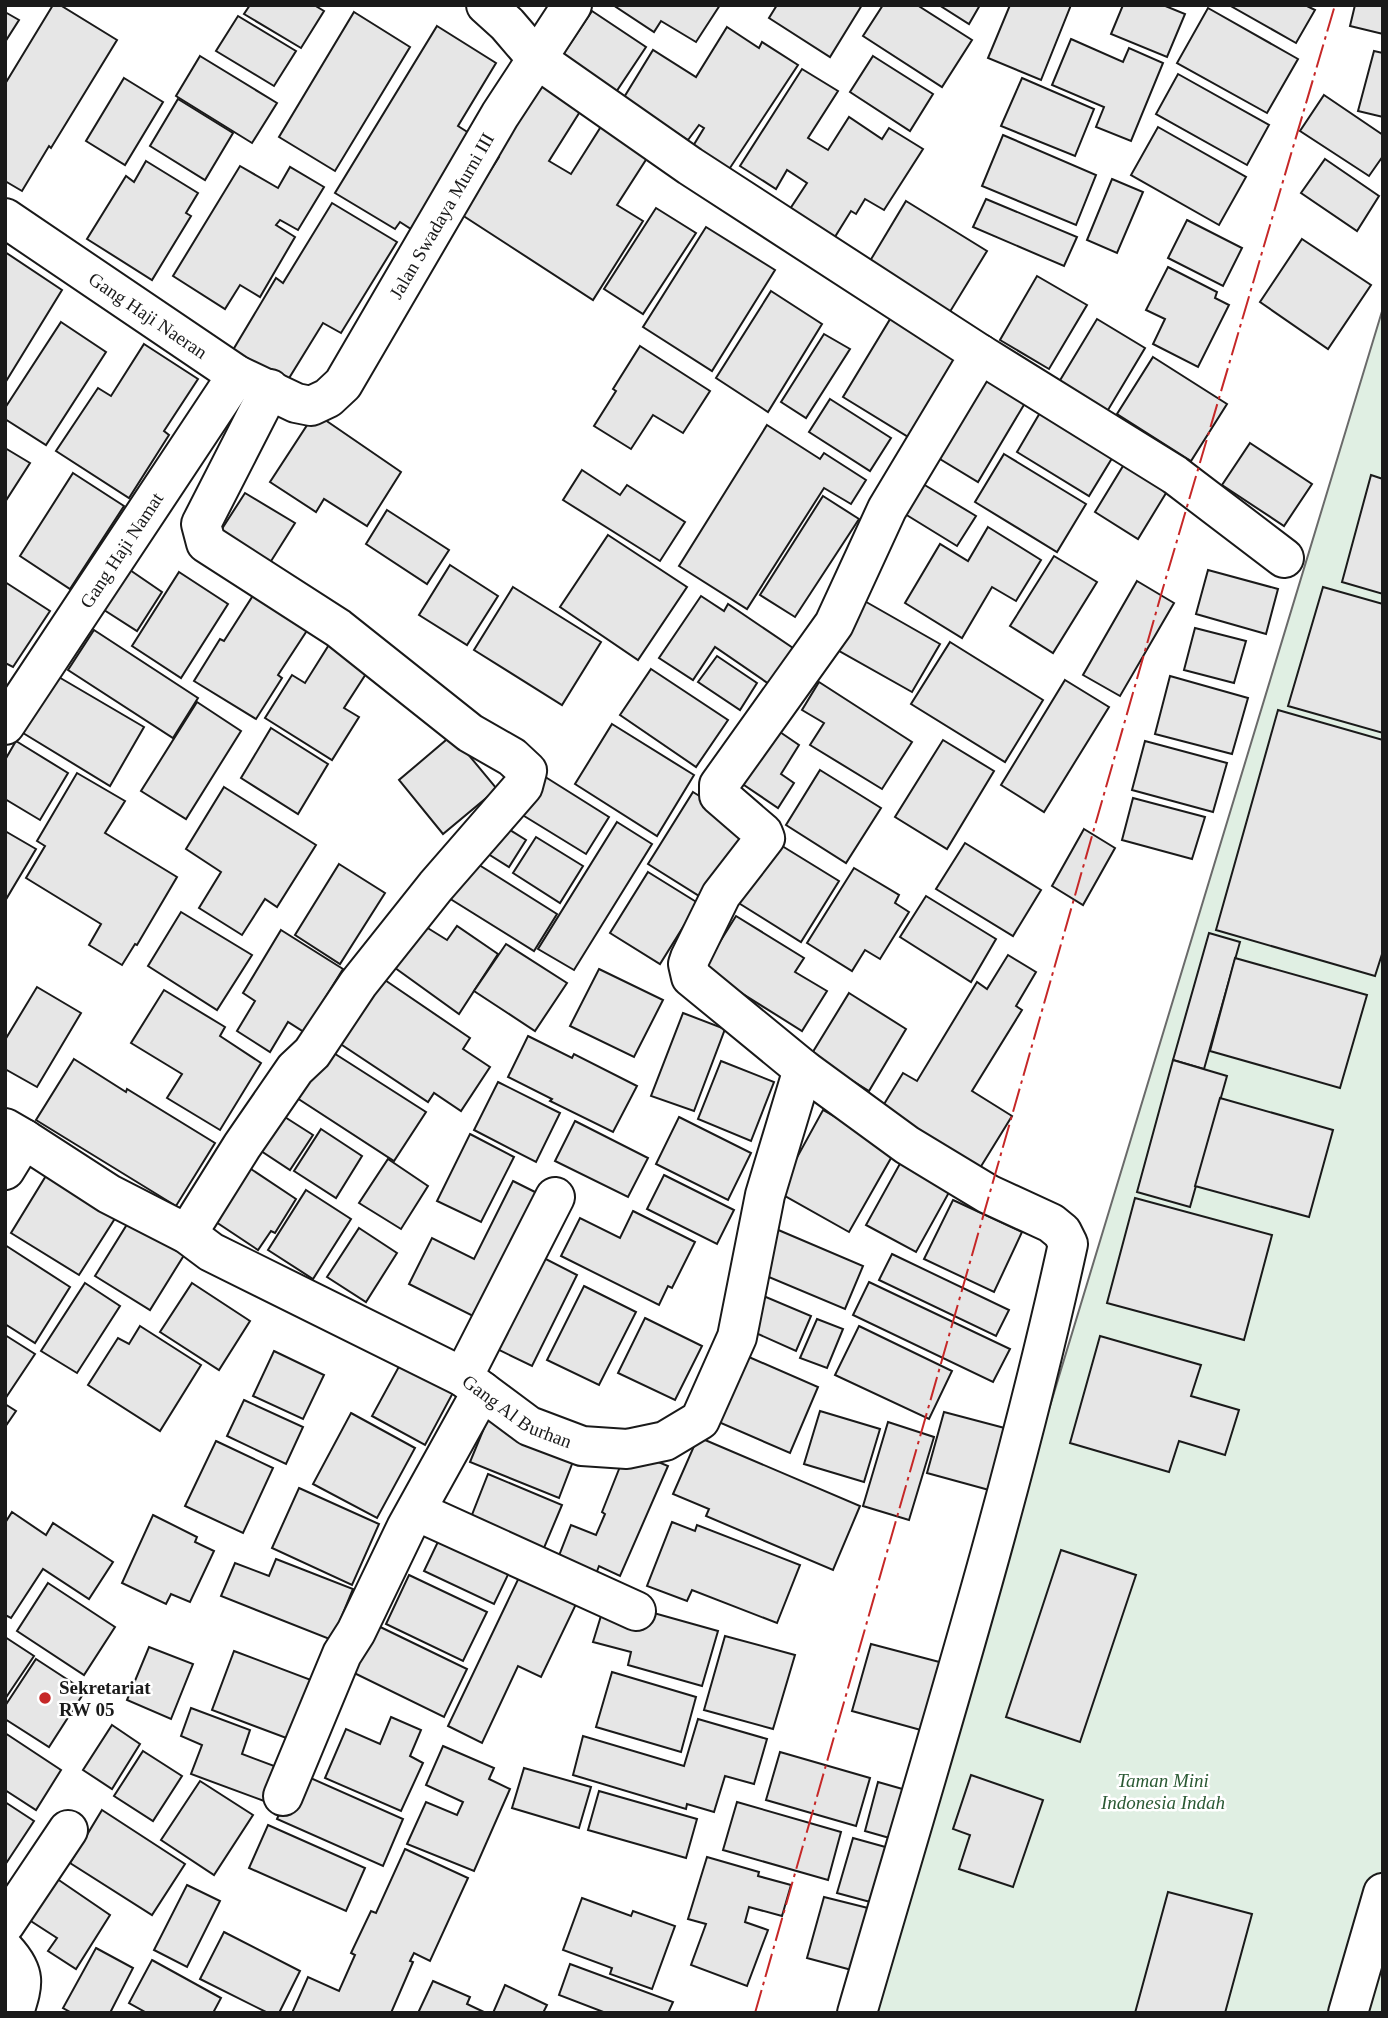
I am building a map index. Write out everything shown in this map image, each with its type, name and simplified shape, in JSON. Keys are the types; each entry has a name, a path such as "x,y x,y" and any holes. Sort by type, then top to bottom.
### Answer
{"street":[{"path":"486,5 507,24 537,59 690,166 980,354 1175,475 1284,558"},
{"name":"Jalan Swadaya Murni III","path":"268,389 311,406 328,398 342,384 488,135 572,5"},
{"name":"Gang Haji Naeran","path":"5,218 268,389"},
{"path":"857,2013 1015,1467 1068,1244 1062,1232 1051,1223 988,1194 907,1145 803,1069 691,977 688,964 721,895 765,838 763,833 718,792 726,775 834,624 887,509 980,354"},
{"path":"187,1234 242,1146 295,1069 312,1053 358,984 409,920 523,786 527,771 512,757 470,733 338,628 206,543 201,524 268,389"},
{"name":"Gang Haji Namat","path":"5,725 268,389"},
{"name":"Gang Al Burhan","path":"11,1146 187,1234 211,1252 472,1384 529,1426 582,1446 627,1449 665,1441 700,1420 737,1337 765,1195 803,1069"},
{"path":"283,1796 342,1654 356,1632 416,1510 555,1197"},
{"path":"416,1510 636,1611"},
{"path":"5,1924 68,1830"},
{"path":"1348,2013 1383,1893"},
{"path":"5,1950 15,1961 23,1985 14,2013"}],"green space":[{"name":"Taman Mini Indonesia Indah","path":"1383,308 1383,2013 866,2013 871,1996"}],"building":[{"path":"53,5 60,5 117,40 22,191 5,181 5,84"},
{"path":"250,5 314,5 324,11 301,48 244,14"},
{"path":"613,5 720,5 696,42 661,21 654,32"},
{"path":"777,5 862,5 830,57 769,18"},
{"path":"883,5 917,5 972,40 942,87 863,36"},
{"path":"939,5 980,5 969,24"},
{"path":"1010,5 1071,5 1041,80 988,58"},
{"path":"1123,5 1163,5 1185,14 1167,57 1111,34"},
{"path":"1229,5 1305,5 1315,10 1296,43"},
{"path":"1355,5 1383,5 1383,34 1350,26"},
{"path":"1208,8 1298,59 1267,113 1177,63"},
{"path":"592,11 646,47 612,98 558,62"},
{"path":"5,12 19,20 5,42"},
{"path":"354,12 410,47 335,171 279,137"},
{"path":"238,16 296,51 274,86 216,51"},
{"path":"437,26 496,63 458,126 469,133 411,229 400,222 395,229 335,193"},
{"path":"727,27 759,48 762,42 798,65 726,174 690,151 704,128 699,125 688,140 623,99 653,50 696,77"},
{"path":"1071,39 1123,62 1129,48 1163,63 1131,141 1096,127 1104,107 1052,85"},
{"path":"1374,51 1383,53 1383,117 1358,111"},
{"path":"200,56 277,103 252,143 176,96"},
{"path":"873,56 933,94 910,131 850,92"},
{"path":"802,69 838,91 808,138 828,150 849,117 882,139 889,128 923,149 884,210 865,199 856,214 851,211 833,240 788,212 807,183 787,170 776,189 740,166"},
{"path":"1178,74 1269,125 1247,165 1156,114"},
{"path":"124,78 163,102 125,165 86,141"},
{"path":"531,78 581,110 549,161 571,174 602,125 649,155 617,205 643,221 593,300 462,215 499,157 487,148"},
{"path":"1022,78 1094,109 1075,156 1001,126"},
{"path":"1324,95 1383,135 1383,156 1369,176 1300,131"},
{"path":"178,99 233,133 205,180 150,146"},
{"path":"1158,127 1246,177 1219,225 1131,175"},
{"path":"1003,135 1096,175 1076,225 982,186"},
{"path":"1325,159 1379,196 1357,231 1301,193"},
{"path":"146,161 198,193 186,213 191,216 152,280 87,239 126,176 134,182"},
{"path":"240,166 278,188 290,167 324,187 298,230 280,220 276,225 295,237 260,297 240,285 225,309 173,276"},
{"path":"1112,179 1143,192 1117,253 1087,240"},
{"path":"986,199 1077,237 1064,266 973,227"},
{"path":"906,201 987,251 948,315 867,266"},
{"path":"332,203 397,242 341,333 323,323 286,383 233,350 276,278 283,283"},
{"path":"656,208 696,233 643,314 604,289"},
{"path":"1187,220 1242,248 1223,286 1168,258"},
{"path":"706,227 775,270 712,371 643,327"},
{"path":"1302,239 1371,285 1328,349 1260,302"},
{"path":"5,252 62,290 5,383"},
{"path":"1168,267 1217,292 1215,298 1229,305 1198,367 1153,344 1165,319 1146,310"},
{"path":"1037,276 1087,305 1049,369 1000,340"},
{"path":"771,291 822,324 768,412 716,378"},
{"path":"895,311 962,353 910,438 843,397"},
{"path":"1097,319 1145,348 1105,415 1056,387"},
{"path":"61,322 106,352 46,445 5,419 5,408"},
{"path":"824,334 850,349 806,418 781,402"},
{"path":"144,344 198,379 164,431 169,435 129,498 56,451 98,388 111,396"},
{"path":"640,346 710,391 683,433 653,415 631,449 594,426"},
{"path":"1153,357 1227,404 1191,461 1117,414"},
{"path":"980,370 1028,398 978,482 930,453"},
{"path":"830,399 891,438 870,471 809,432"},
{"path":"1044,406 1117,450 1089,496 1017,452"},
{"path":"315,413 401,472 367,526 324,499 316,512 270,482"},
{"path":"767,425 820,459 824,453 866,480 851,504 824,488 747,609 679,566"},
{"path":"1250,443 1312,484 1284,526 1222,485"},
{"path":"5,448 30,463 5,502"},
{"path":"1131,453 1174,480 1138,539 1095,512"},
{"path":"1004,454 1086,504 1057,552 975,502"},
{"path":"582,470 620,495 627,485 685,522 660,561 563,500"},
{"path":"73,473 124,506 70,589 20,556"},
{"path":"1371,475 1383,479 1383,594 1342,582"},
{"path":"923,484 976,516 957,546 905,514"},
{"path":"245,493 295,523 268,566 218,535"},
{"path":"823,496 859,519 795,617 760,595"},
{"path":"387,510 449,550 427,584 366,544"},
{"path":"988,527 1041,560 1016,601 992,587 962,638 905,603 940,544 968,561"},
{"path":"608,535 687,587 638,660 560,607"},
{"path":"1054,556 1097,582 1053,653 1010,626"},
{"path":"450,565 498,596 467,645 419,615"},
{"path":"127,568 162,592 137,631 101,608"},
{"path":"1208,570 1278,589 1266,634 1196,614"},
{"path":"179,572 228,604 181,678 132,646"},
{"path":"1137,581 1174,603 1120,696 1083,675"},
{"path":"5,582 50,611 13,667 5,663"},
{"path":"513,587 601,642 562,705 474,650"},
{"path":"1323,587 1383,604 1383,733 1288,706"},
{"path":"254,594 308,629 278,675 282,678 256,719 194,681 220,639 224,641"},
{"path":"701,596 724,611 728,604 793,648 769,684 715,647 693,680 659,658"},
{"path":"861,599 940,644 912,692 834,648"},
{"path":"1195,628 1246,641 1234,683 1184,670"},
{"path":"94,630 198,698 173,738 68,670"},
{"path":"332,640 371,666 344,708 359,717 332,760 265,718 292,675 305,683"},
{"path":"950,642 1043,700 1005,762 911,704"},
{"path":"717,656 757,683 740,710 698,682"},
{"path":"651,669 728,720 696,767 620,715"},
{"path":"57,676 144,727 110,786 23,733"},
{"path":"1170,676 1248,698 1232,754 1155,734"},
{"path":"1065,680 1109,707 1044,812 1001,785"},
{"path":"819,682 912,742 882,789 810,745 824,723 802,710"},
{"path":"197,702 241,731 186,819 141,791"},
{"path":"1278,710 1383,740 1383,951 1375,976 1216,930"},
{"path":"612,724 694,775 657,836 575,784"},
{"path":"271,728 328,764 298,814 241,778"},
{"path":"777,730 799,745 781,774 794,783 778,808 741,783"},
{"path":"452,735 497,789 443,834 399,780"},
{"path":"943,740 994,771 947,849 895,817"},
{"path":"16,741 68,773 40,820 5,799 5,760"},
{"path":"1145,741 1227,763 1213,812 1132,790"},
{"path":"820,770 881,808 846,863 786,825"},
{"path":"77,773 125,801 105,833 177,877 137,945 135,944 122,965 89,945 101,924 26,878 45,846 37,841"},
{"path":"539,773 609,817 586,854 516,811"},
{"path":"224,787 316,845 277,907 265,899 242,935 199,908 221,872 186,849"},
{"path":"693,792 749,827 704,899 648,864"},
{"path":"1133,798 1205,817 1192,859 1122,840"},
{"path":"617,822 652,844 574,970 538,949"},
{"path":"502,825 526,840 509,867 485,852"},
{"path":"1084,829 1115,848 1083,905 1052,886"},
{"path":"5,831 36,849 5,901"},
{"path":"536,837 583,866 560,903 513,873"},
{"path":"774,841 839,881 801,942 737,902"},
{"path":"965,843 1041,890 1013,936 936,889"},
{"path":"468,858 557,914 534,951 444,895"},
{"path":"339,864 385,893 340,964 295,935"},
{"path":"854,868 899,895 895,903 909,912 880,959 865,950 852,971 807,943"},
{"path":"648,872 698,903 660,964 610,933"},
{"path":"926,896 996,939 971,982 900,937"},
{"path":"181,912 252,955 217,1010 148,966"},
{"path":"736,916 804,958 795,972 827,991 802,1031 703,969"},
{"path":"418,922 447,940 457,926 498,954 459,1014 391,965"},
{"path":"281,930 343,969 304,1032 288,1022 270,1052 237,1031 255,1001 243,993"},
{"path":"1209,933 1240,942 1204,1069 1173,1060"},
{"path":"506,944 567,983 535,1031 474,991"},
{"path":"1008,955 1036,972 1016,1006 1022,1010 972,1091 1012,1116 980,1168 878,1114 903,1073 917,1081 977,982 987,989"},
{"path":"1235,958 1367,995 1340,1088 1210,1051"},
{"path":"599,969 663,1000 634,1057 570,1026"},
{"path":"379,976 470,1038 463,1049 490,1067 461,1111 434,1093 428,1102 336,1041"},
{"path":"37,987 81,1013 37,1087 5,1069 5,1040"},
{"path":"164,990 225,1027 220,1036 261,1063 220,1130 167,1098 182,1074 131,1043"},
{"path":"849,993 906,1029 869,1091 811,1055"},
{"path":"683,1013 725,1029 694,1111 651,1096"},
{"path":"528,1036 572,1058 574,1054 637,1086 613,1132 508,1077"},
{"path":"329,1050 426,1112 394,1161 297,1098"},
{"path":"74,1059 215,1143 176,1206 36,1120"},
{"path":"1173,1060 1227,1076 1190,1207 1137,1192"},
{"path":"721,1061 774,1082 751,1141 698,1119"},
{"path":"498,1082 560,1113 536,1162 474,1130"},
{"path":"1220,1098 1333,1130 1309,1217 1195,1186"},
{"path":"823,1110 895,1151 849,1232 778,1192"},
{"path":"277,1112 313,1135 290,1170 255,1147"},
{"path":"679,1117 751,1153 728,1200 656,1164"},
{"path":"575,1121 648,1158 628,1197 555,1161"},
{"path":"321,1129 362,1156 336,1198 294,1171"},
{"path":"470,1134 514,1157 481,1222 437,1201"},
{"path":"388,1159 428,1186 401,1229 359,1203"},
{"path":"902,1160 952,1187 916,1252 866,1225"},
{"path":"245,1165 296,1199 275,1233 271,1231 258,1250 207,1216"},
{"path":"52,1166 121,1209 79,1275 11,1233"},
{"path":"664,1175 734,1210 717,1244 647,1209"},
{"path":"513,1181 545,1197 475,1317 409,1284 432,1238 474,1259"},
{"path":"306,1190 351,1219 313,1279 268,1250"},
{"path":"1135,1198 1272,1235 1244,1340 1107,1303"},
{"path":"953,1200 1022,1232 994,1292 924,1259"},
{"path":"633,1211 695,1242 672,1288 668,1286 659,1305 561,1256 580,1218 620,1238"},
{"path":"131,1218 186,1252 150,1310 95,1276"},
{"path":"359,1228 397,1253 366,1302 327,1277"},
{"path":"776,1229 863,1266 845,1309 757,1272"},
{"path":"5,1245 70,1287 35,1343 5,1324"},
{"path":"534,1253 577,1275 532,1366 489,1345"},
{"path":"892,1254 1009,1310 996,1336 879,1280"},
{"path":"869,1282 1010,1349 993,1382 853,1315"},
{"path":"85,1283 120,1306 77,1373 41,1351"},
{"path":"192,1283 250,1321 219,1370 160,1332"},
{"path":"584,1286 636,1312 599,1385 547,1360"},
{"path":"761,1295 811,1316 796,1351 747,1329"},
{"path":"645,1318 702,1346 675,1400 618,1373"},
{"path":"817,1319 843,1329 827,1368 800,1358"},
{"path":"140,1326 201,1365 160,1431 88,1385 118,1338 129,1344"},
{"path":"859,1326 952,1371 929,1419 835,1375"},
{"path":"5,1335 35,1354 5,1399"},
{"path":"1100,1336 1201,1365 1191,1396 1239,1410 1225,1455 1179,1441 1169,1472 1070,1443"},
{"path":"274,1351 324,1375 303,1419 253,1396"},
{"path":"742,1354 818,1387 790,1453 714,1420"},
{"path":"402,1361 455,1389 425,1445 372,1416"},
{"path":"244,1400 303,1427 286,1464 227,1436"},
{"path":"5,1404 16,1411 5,1427"},
{"path":"820,1411 880,1429 864,1482 804,1464"},
{"path":"944,1412 1016,1431 1000,1493 927,1473"},
{"path":"351,1413 415,1448 377,1518 313,1484"},
{"path":"489,1416 577,1451 559,1498 470,1462"},
{"path":"888,1422 934,1437 909,1520 863,1506"},
{"path":"698,1437 860,1506 833,1570 706,1516 709,1509 673,1494"},
{"path":"216,1441 273,1468 243,1533 185,1506"},
{"path":"627,1449 668,1466 620,1576 599,1566 591,1587 553,1571 571,1525 596,1535 605,1514 602,1512"},
{"path":"488,1474 562,1505 541,1555 468,1525"},
{"path":"299,1488 379,1524 352,1585 272,1548"},
{"path":"12,1512 46,1535 53,1523 113,1562 89,1599 43,1569 11,1618 5,1615 5,1523"},
{"path":"153,1515 197,1537 195,1542 214,1551 190,1602 171,1594 166,1604 122,1583"},
{"path":"672,1522 695,1531 697,1525 800,1565 777,1623 692,1590 687,1601 647,1586"},
{"path":"445,1527 515,1560 494,1604 424,1571"},
{"path":"1061,1550 1136,1575 1080,1742 1006,1717"},
{"path":"276,1559 353,1589 332,1640 221,1596 235,1563 269,1576"},
{"path":"525,1565 579,1598 541,1677 518,1666 482,1743 448,1726"},
{"path":"409,1575 487,1612 463,1661 386,1624"},
{"path":"48,1583 115,1627 84,1675 17,1631"},
{"path":"604,1606 643,1610 718,1631 702,1686 628,1665 631,1652 593,1642"},
{"path":"370,1622 467,1669 444,1717 348,1670"},
{"path":"725,1636 795,1655 773,1729 704,1710"},
{"path":"5,1637 34,1656 5,1699"},
{"path":"871,1644 947,1664 928,1732 852,1711"},
{"path":"149,1647 193,1664 171,1719 127,1700"},
{"path":"234,1651 319,1683 297,1742 212,1710"},
{"name":"Sekretariat RW 05","path":"36,1659 85,1691 49,1747 5,1719 5,1706"},
{"path":"612,1672 696,1697 681,1752 596,1727"},
{"path":"191,1708 250,1730 242,1754 277,1767 264,1801 191,1774 202,1745 181,1736"},
{"path":"391,1717 421,1730 410,1756 423,1763 401,1811 325,1778 346,1729 380,1744"},
{"path":"698,1719 767,1739 754,1784 725,1776 714,1812 687,1804 686,1809 573,1775 583,1736 684,1766"},
{"path":"112,1725 140,1744 112,1789 83,1770"},
{"path":"5,1733 61,1770 36,1810 5,1790"},
{"path":"443,1746 494,1768 489,1779 510,1789 474,1871 407,1844 426,1802 457,1815 463,1802 426,1785"},
{"path":"143,1751 182,1776 153,1821 114,1796"},
{"path":"780,1752 870,1778 856,1826 766,1800"},
{"path":"524,1768 591,1787 579,1828 512,1808"},
{"path":"297,1772 403,1819 383,1866 277,1819"},
{"path":"971,1775 1043,1800 1013,1887 959,1869 970,1835 953,1829"},
{"path":"200,1781 253,1815 214,1875 161,1840"},
{"path":"878,1782 913,1792 900,1841 865,1831"},
{"path":"599,1791 697,1819 686,1858 588,1830"},
{"path":"5,1802 34,1821 5,1865"},
{"path":"737,1802 841,1832 828,1880 723,1850"},
{"path":"102,1810 185,1864 152,1915 70,1863"},
{"path":"268,1825 365,1868 346,1911 249,1868"},
{"path":"853,1838 889,1848 874,1903 837,1893"},
{"path":"405,1849 468,1878 430,1961 414,1953 410,1961 413,1962 391,2013 292,2013 308,1977 339,1991 355,1955 351,1953 371,1911 376,1913"},
{"path":"707,1857 759,1872 758,1876 791,1885 782,1916 749,1907 745,1922 768,1930 747,1986 691,1965 706,1924 688,1919"},
{"path":"50,1874 110,1915 76,1969 48,1951 57,1938 23,1916"},
{"path":"187,1885 220,1901 187,1967 154,1950"},
{"path":"1168,1892 1252,1914 1225,2013 1135,2013"},
{"path":"824,1897 876,1910 859,1972 807,1958"},
{"path":"582,1898 631,1916 633,1911 675,1926 652,1989 610,1974 612,1968 563,1950"},
{"path":"224,1932 300,1971 279,2013 268,2013 200,1979"},
{"path":"96,1948 133,1968 110,2013 72,2013 63,2008"},
{"path":"152,1960 221,1998 213,2013 147,2013 129,2003"},
{"path":"570,1964 673,2002 668,2013 606,2013 559,1995"},
{"path":"433,1981 470,1997 467,2004 486,2013 418,2013"},
{"path":"505,1985 547,2005 543,2013 493,2013"}],"power":[{"path":"755,2013 1163,588 1335,5"}],"place":[{"name":"Sekretariat RW 05","path":"45,1698"}]}
